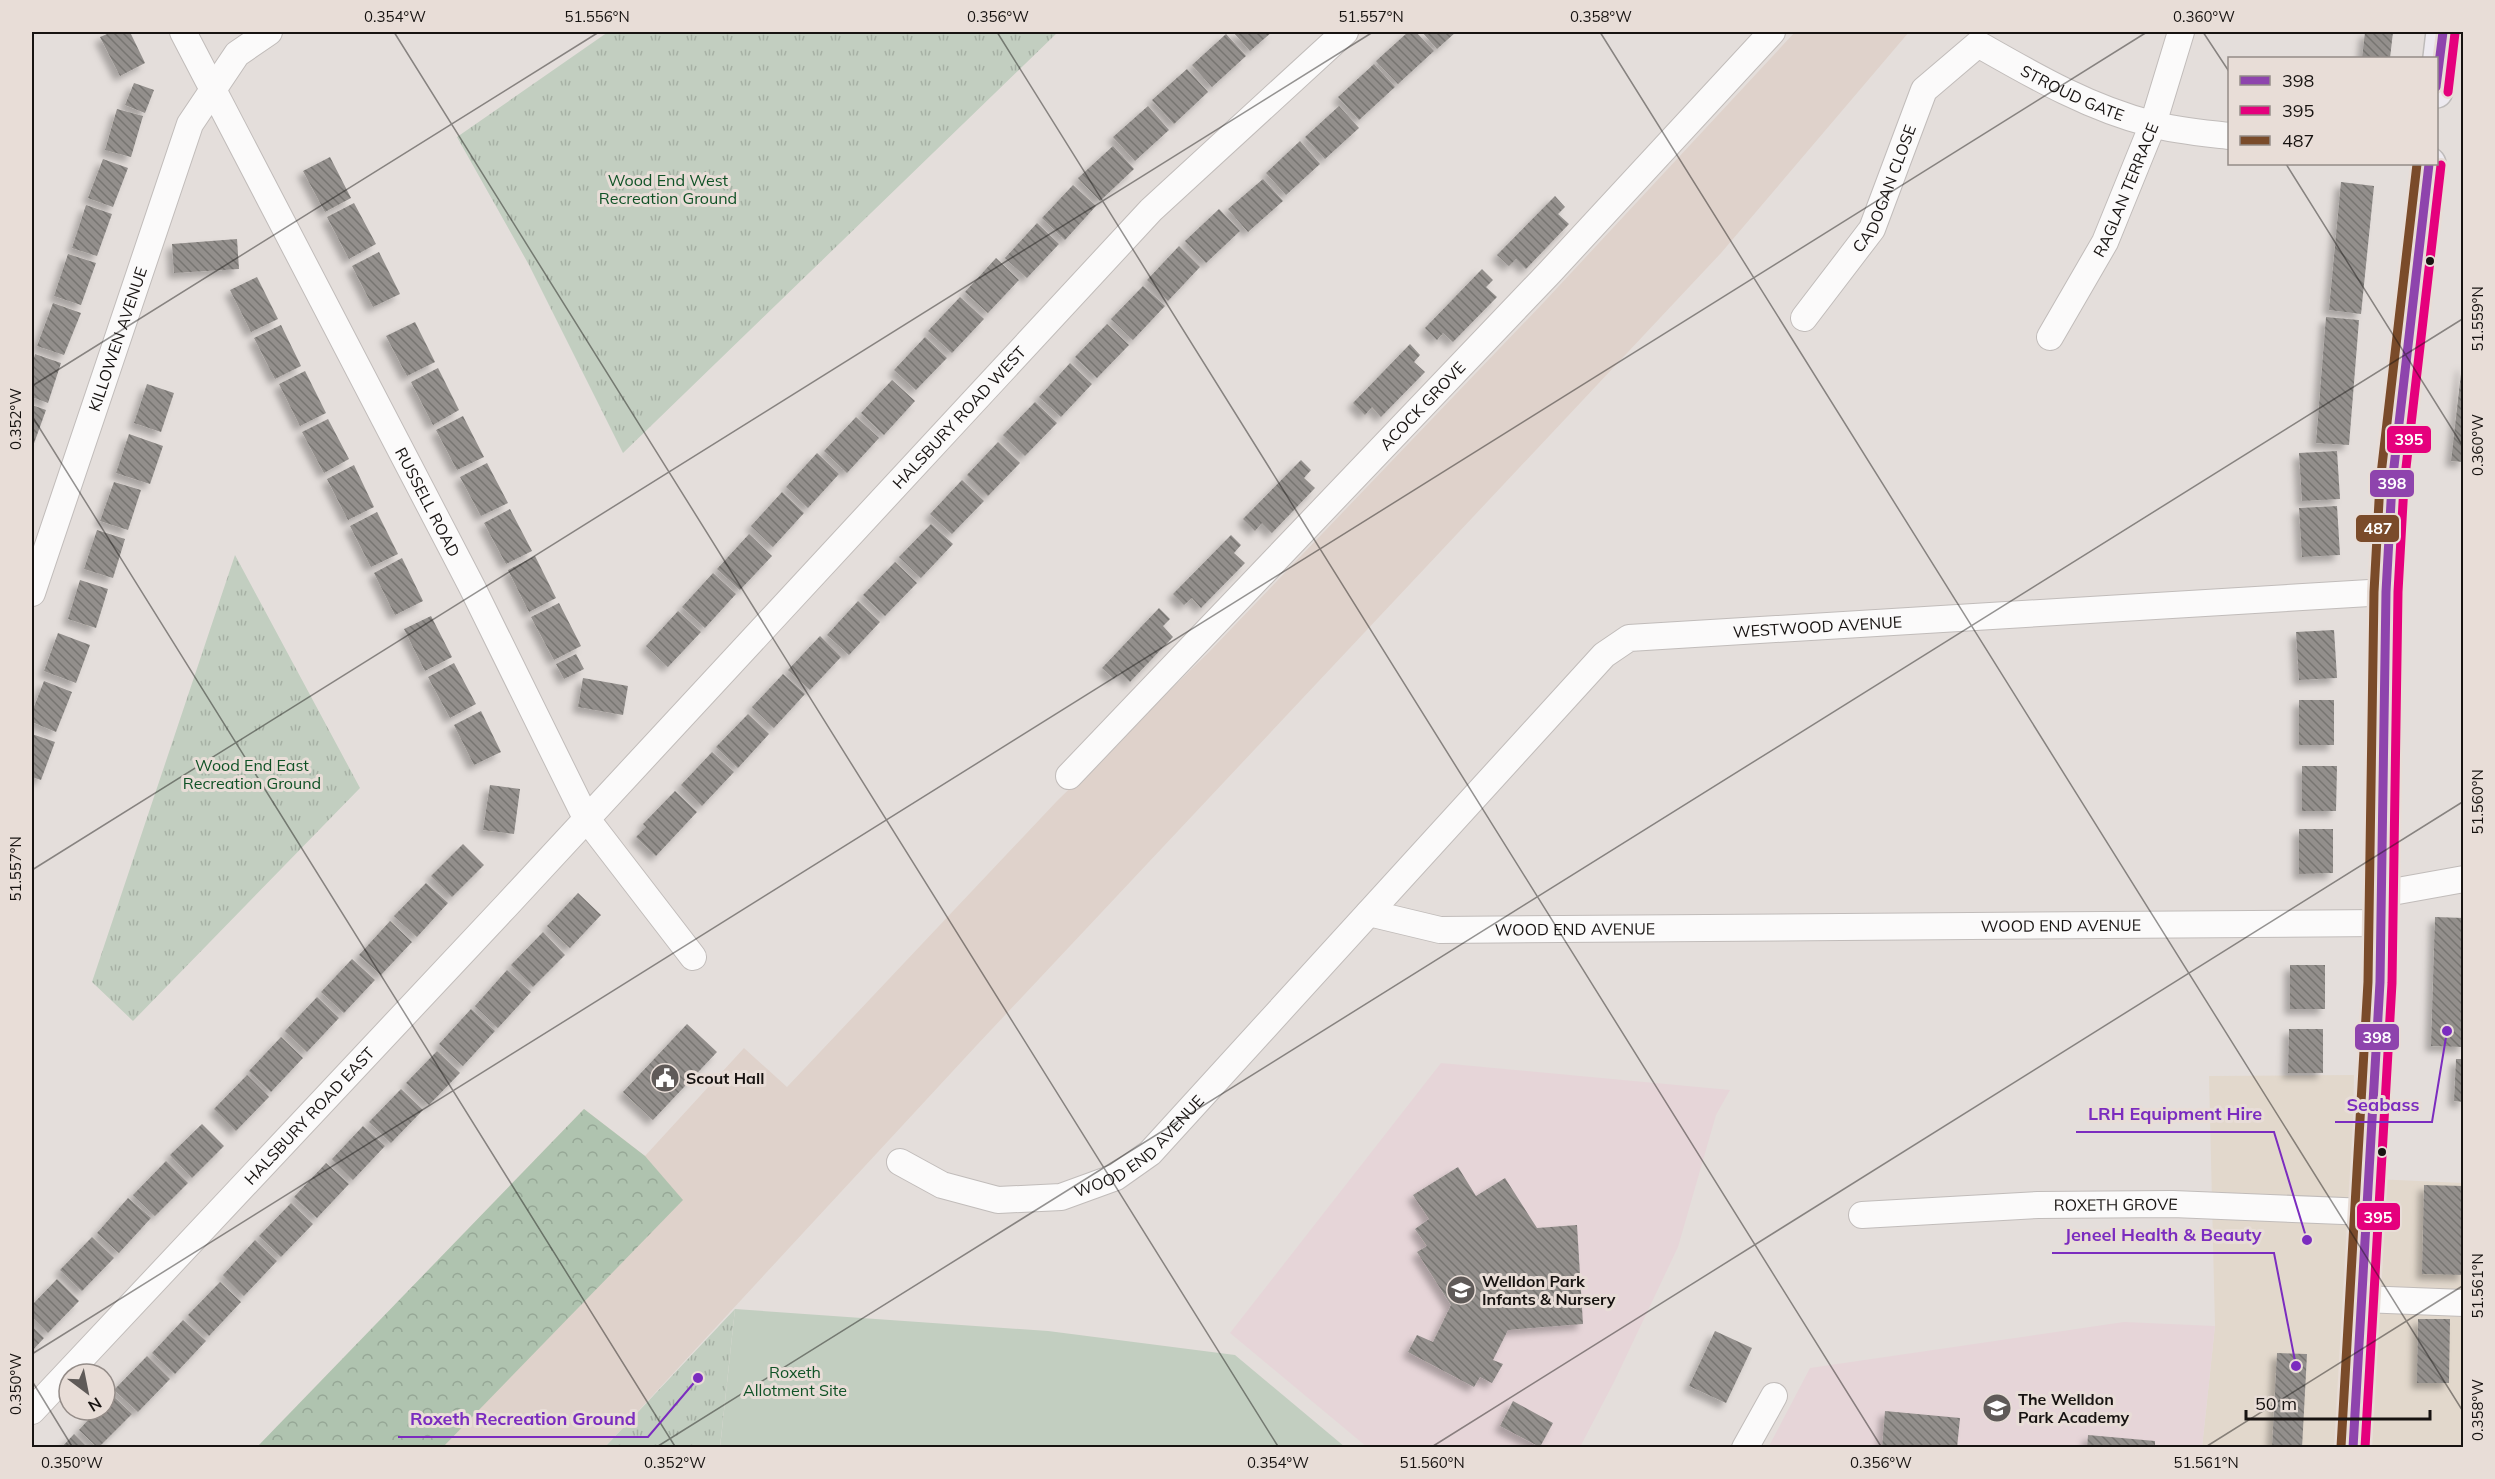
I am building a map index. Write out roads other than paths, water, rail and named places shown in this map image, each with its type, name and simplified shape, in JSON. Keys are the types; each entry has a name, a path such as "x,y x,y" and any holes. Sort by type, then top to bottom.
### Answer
{"main road":[{"path":"2438,74 2443,32"},
{"path":"2353,1448 2380,982 2386,592 2392,484 2429,165"}],"street":[{"name":"RUSSELL ROAD","path":"183,32 472,587 586,818 693,957"},
{"name":"KILLOWEN AVENUE","path":"32,593 190,124 237,54 269,32"},
{"name":"HALSBURY ROAD WEST","path":"586,818 1151,210 1345,32"},
{"name":"ACOCK GROVE","path":"1069,776 1550,272 1772,32"},
{"name":"RAGLAN TERRACE","path":"2050,336 2105,242 2153,124 2181,32"},
{"name":"STROUD GATE","path":"1961,58 1978,44 2050,86 2153,124 2228,136"},
{"name":"CADOGAN CLOSE","path":"1804,318 1872,229 1924,90 1961,58"},
{"name":"WESTWOOD AVENUE","path":"1369,913 1604,655 1629,638 2386,592"},
{"name":"HALSBURY ROAD EAST","path":"32,1411 586,818"},
{"name":"WOOD END AVENUE","path":"900,1162 942,1185 998,1200 1061,1197 1116,1177 1150,1153 1369,913 1440,930 2380,908 2463,879"},
{"name":"ROXETH GROVE","path":"1862,1215 2061,1204 2173,1204 2368,1212"},
{"path":"2362,1299 2463,1303"},
{"path":"1745,1448 1774,1396"}],"place":[{"name":"Seabass","path":"2447,1031"},
{"name":"Scout Hall","path":"665,1078"},
{"name":"LRH Equipment Hire","path":"2307,1240"},
{"name":"Welldon Park Infants & Nursery","path":"1461,1290"},
{"name":"Jeneel Health & Beauty","path":"2296,1366"},
{"name":"Roxeth Recreation Ground","path":"698,1378"},
{"name":"The Welldon Park Academy","path":"1997,1408"}],"park label":[{"name":"Wood End West Recreation Ground","path":"668,189"},
{"name":"Wood End East Recreation Ground","path":"252,774"},
{"name":"Roxeth Allotment Site","path":"795,1381"}]}
